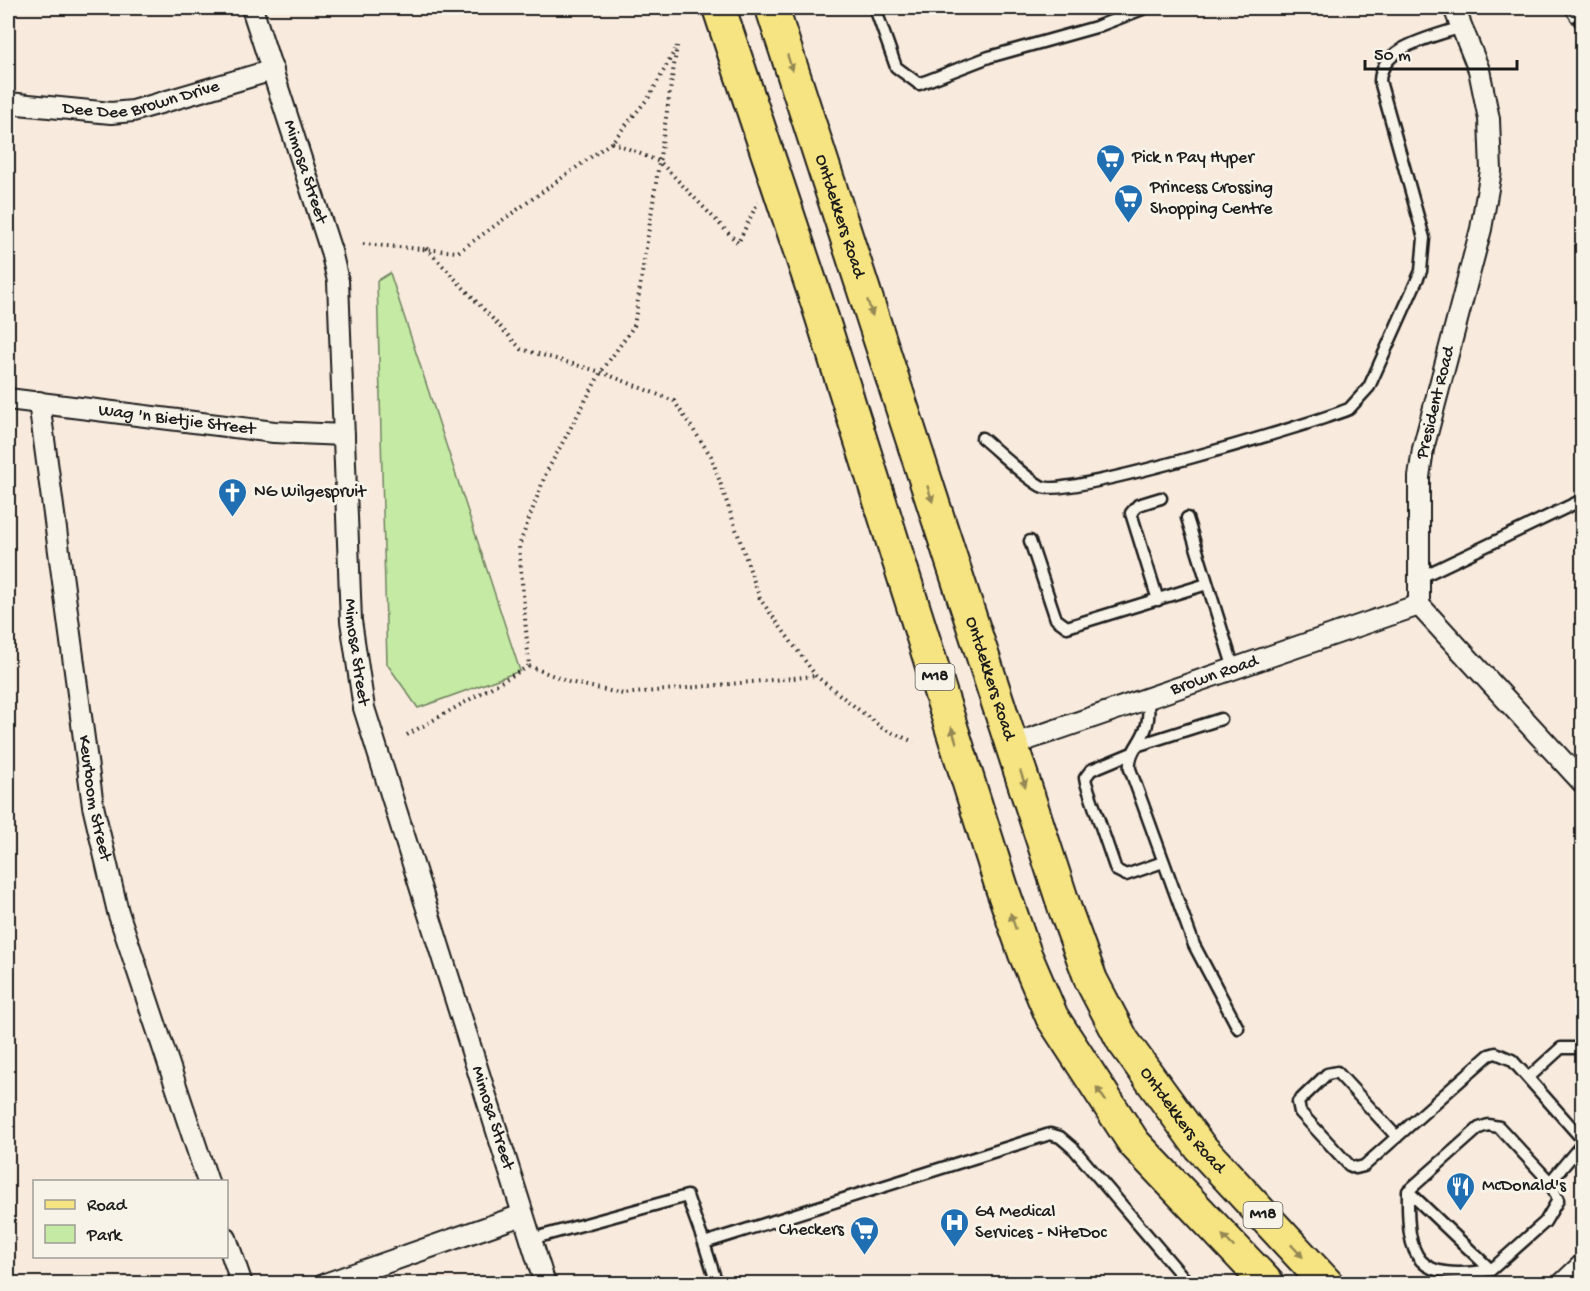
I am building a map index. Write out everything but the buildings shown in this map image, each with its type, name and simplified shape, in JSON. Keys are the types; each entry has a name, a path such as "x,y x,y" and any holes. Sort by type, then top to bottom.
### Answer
{"main road":[{"name":"M18","path":"719,8 774,172 1002,888 1025,954 1052,1017 1134,1143 1268,1284"},
{"name":"Ontdekkers Road","path":"772,8 1091,980 1123,1041 1200,1147 1327,1284"}],"street":[{"name":"Mimosa Street","path":"252,8 331,251 338,281 351,621 364,708 545,1284"},
{"name":"President Road","path":"1419,605 1419,477 1423,449 1481,229 1491,171 1489,119 1479,70 1464,26 1454,8"},
{"name":"Dee Dee Brown Drive","path":"8,103 111,113 133,111 273,70"},
{"name":"Wag 'n Bietjie Street","path":"8,399 274,432 344,435"},
{"name":"Keurboom Street","path":"39,402 93,806 118,912 207,1180"},
{"name":"Brown Road","path":"1012,745 1419,605"},
{"path":"1419,605 1581,778"},
{"path":"325,1284 522,1215"},
{"path":"228,1244 242,1284"},
{"path":"1562,1284 1582,1265"}],"lane":[{"path":"875,8 897,67 919,84 989,57 1096,27 1145,8"},
{"path":"982,438 1043,487 1056,489 1117,478 1349,409 1369,387 1421,271 1425,251 1424,238 1380,81 1383,63 1395,52 1464,26"},
{"path":"1158,600 1131,513 1138,505 1161,498"},
{"path":"1419,578 1582,500"},
{"path":"1187,518 1234,669"},
{"path":"1030,541 1056,619 1067,627 1207,584"},
{"path":"1147,699 1149,720 1135,749 1130,770 1194,945 1238,1029"},
{"path":"1163,862 1126,874 1116,870 1085,778 1091,770 1135,749 1221,719"},
{"path":"1528,1078 1561,1048 1582,1048"},
{"path":"1398,1137 1337,1072 1327,1074 1298,1102 1300,1112 1349,1165 1356,1168 1364,1166 1398,1137 1489,1055 1504,1055 1528,1078 1582,1142 1550,1182"},
{"path":"1488,1125 1499,1127 1550,1182 1558,1200 1545,1222 1491,1270 1463,1275 1448,1274 1422,1261 1412,1250 1408,1233 1408,1191 1479,1128 1488,1125"},
{"path":"704,1243 1050,1134 1060,1137 1074,1149 1182,1281"},
{"path":"1408,1191 1491,1270"},
{"path":"531,1239 687,1196 717,1284"}],"path":[{"path":"363,244 458,252 612,142 649,96 677,46 634,326 601,372 546,473 519,546 529,666"},
{"path":"612,142 660,162 738,243 774,172"},
{"path":"426,249 521,349 601,372 674,400 711,456 760,599 816,676 882,728 914,742"},
{"path":"529,666 569,682 623,694 816,676"},
{"path":"407,735 529,666"}],"green space":[{"path":"390,273 520,671 418,708 387,664 377,281"}],"railway":[{"path":"1566,8 1582,31"}],"place":[{"name":"Pick n Pay Hyper","path":"1111,184"},
{"name":"Princess Crossing Shopping Centre","path":"1129,224"},
{"name":"NG Wilgespruit","path":"233,518"},
{"name":"McDonald's","path":"1461,1212"},
{"name":"G4 Medical Services - NiteDoc","path":"954,1248"},
{"name":"Checkers","path":"865,1256"}]}
